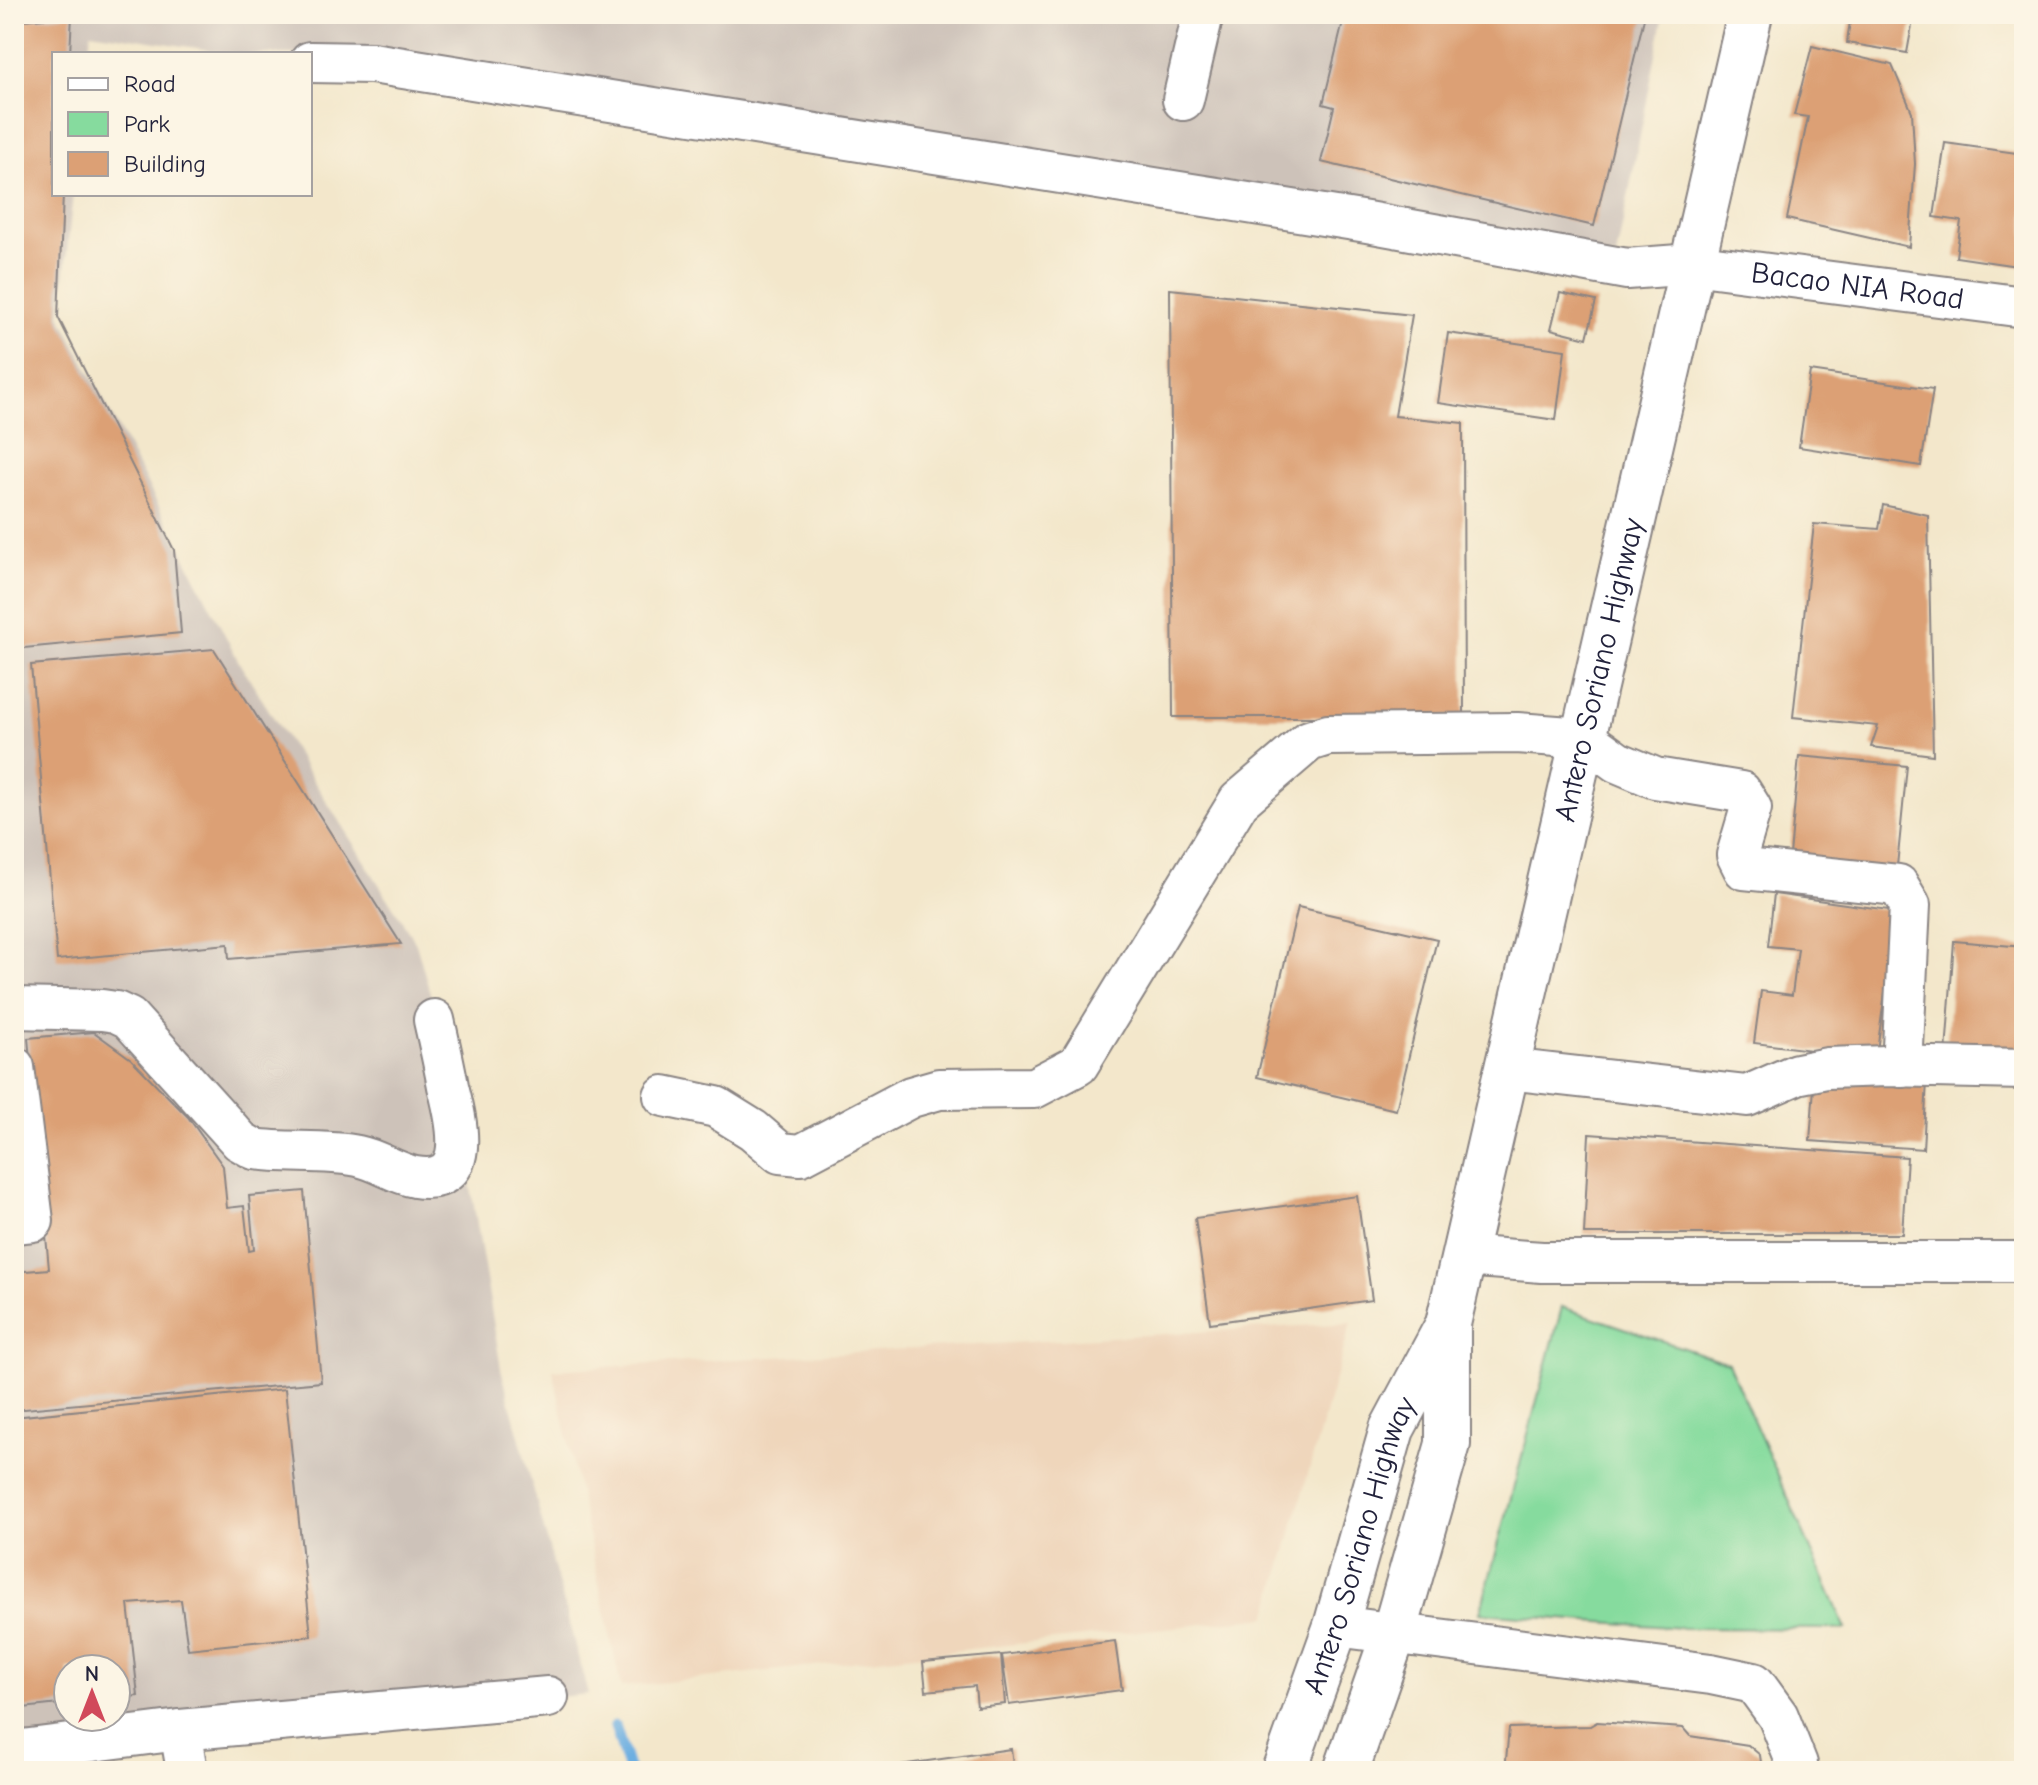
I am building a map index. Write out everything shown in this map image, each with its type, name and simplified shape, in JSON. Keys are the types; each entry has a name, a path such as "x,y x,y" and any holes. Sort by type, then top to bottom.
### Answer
{"main road":[{"name":"Antero Soriano Highway","path":"1346,1771 1394,1633 1448,1444 1448,1324 1750,14"},
{"name":"Antero Soriano Highway","path":"1284,1771 1336,1626 1392,1429 1448,1324"}],"street":[{"path":"1183,100 1199,14"},
{"name":"Bacao NIA Road","path":"312,62 372,63 1367,222 1627,269 1692,264 2024,307"},
{"path":"664,1096 716,1107 753,1130 780,1153 801,1155 911,1097 939,1089 1034,1088 1078,1065 1239,801 1309,741 1328,735 1517,733 1584,738 1617,762 1655,778 1741,792 1751,808 1737,855 1744,869 1898,885 1910,905 1902,1067"},
{"path":"14,1008 102,1010 129,1018 240,1141 254,1149 355,1155 415,1177 434,1177 449,1170 456,1157 456,1119 434,1020"},
{"path":"14,1067 33,1221 14,1223"},
{"path":"1507,1069 1747,1096 1797,1074 1827,1068 2024,1069"},
{"path":"1463,1256 1542,1262 2024,1262"},
{"path":"1336,1626 1711,1674 1754,1683 1778,1716 1797,1764 1796,1771"},
{"path":"14,1751 180,1730 548,1697"},
{"path":"180,1730 187,1771"}],"shaded area":[{"path":"14,14 1664,14 1616,257 312,52 224,52 91,32 88,52 52,52 52,196 73,196 60,315 241,666 416,943 451,1068 501,1369 588,1694 14,1753"},
{"path":"1351,1323 1267,1617 621,1687 553,1370"}],"green space":[{"path":"1562,1307 1728,1363 1846,1629 1682,1628 1480,1613"}],"building":[{"path":"1345,14 1645,14 1594,226 1321,162 1334,107 1323,104"},
{"path":"1851,14 1914,14 1907,53 1847,43"},
{"path":"72,15 70,52 52,52 52,196 63,196 58,317 174,550 181,633 14,649 14,21"},
{"path":"1812,46 1892,65 1912,112 1915,164 1909,247 1787,219 1808,117 1794,115"},
{"path":"1945,143 2024,154 2024,267 1956,257 1961,221 1934,217"},
{"path":"1170,289 1412,315 1395,416 1463,423 1464,717 1173,717"},
{"path":"1560,293 1596,301 1587,338 1551,329"},
{"path":"1448,333 1565,350 1556,420 1438,403"},
{"path":"1810,371 1933,389 1921,466 1799,447"},
{"path":"1883,505 1928,515 1933,755 1871,747 1878,726 1793,717 1814,524 1879,529"},
{"path":"214,649 401,944 229,959 228,944 57,960 31,665"},
{"path":"1799,756 1907,766 1896,876 1789,866"},
{"path":"1774,894 1896,911 1876,1058 1754,1043 1761,991 1792,995 1798,949 1768,946"},
{"path":"1298,907 1437,939 1396,1110 1257,1077"},
{"path":"1954,941 2024,947 2024,1059 1946,1053"},
{"path":"94,1032 131,1059 188,1117 223,1166 227,1208 244,1206 249,1251 254,1250 249,1196 304,1191 321,1382 14,1410 14,1351 19,1351 14,1272 49,1269 28,1038"},
{"path":"1815,1074 1927,1081 1923,1149 1810,1141"},
{"path":"1589,1134 1907,1157 1902,1234 1584,1234"},
{"path":"1357,1196 1372,1300 1210,1323 1195,1218"},
{"path":"285,1389 311,1636 188,1649 181,1600 128,1604 138,1696 132,1697 132,1653 52,1653 52,1705 14,1709 14,1417"},
{"path":"1115,1641 1122,1690 1009,1705 1002,1655"},
{"path":"1001,1655 1005,1704 977,1707 975,1686 926,1691 923,1662"},
{"path":"1597,1722 1683,1728 1690,1736 1748,1745 1760,1755 1762,1771 1505,1771 1509,1728 1590,1726"},
{"path":"1011,1749 1014,1771 872,1771 872,1769"},
{"path":"100,1762 101,1771 60,1769"}],"waterway":[{"path":"615,1726 629,1771"}]}
